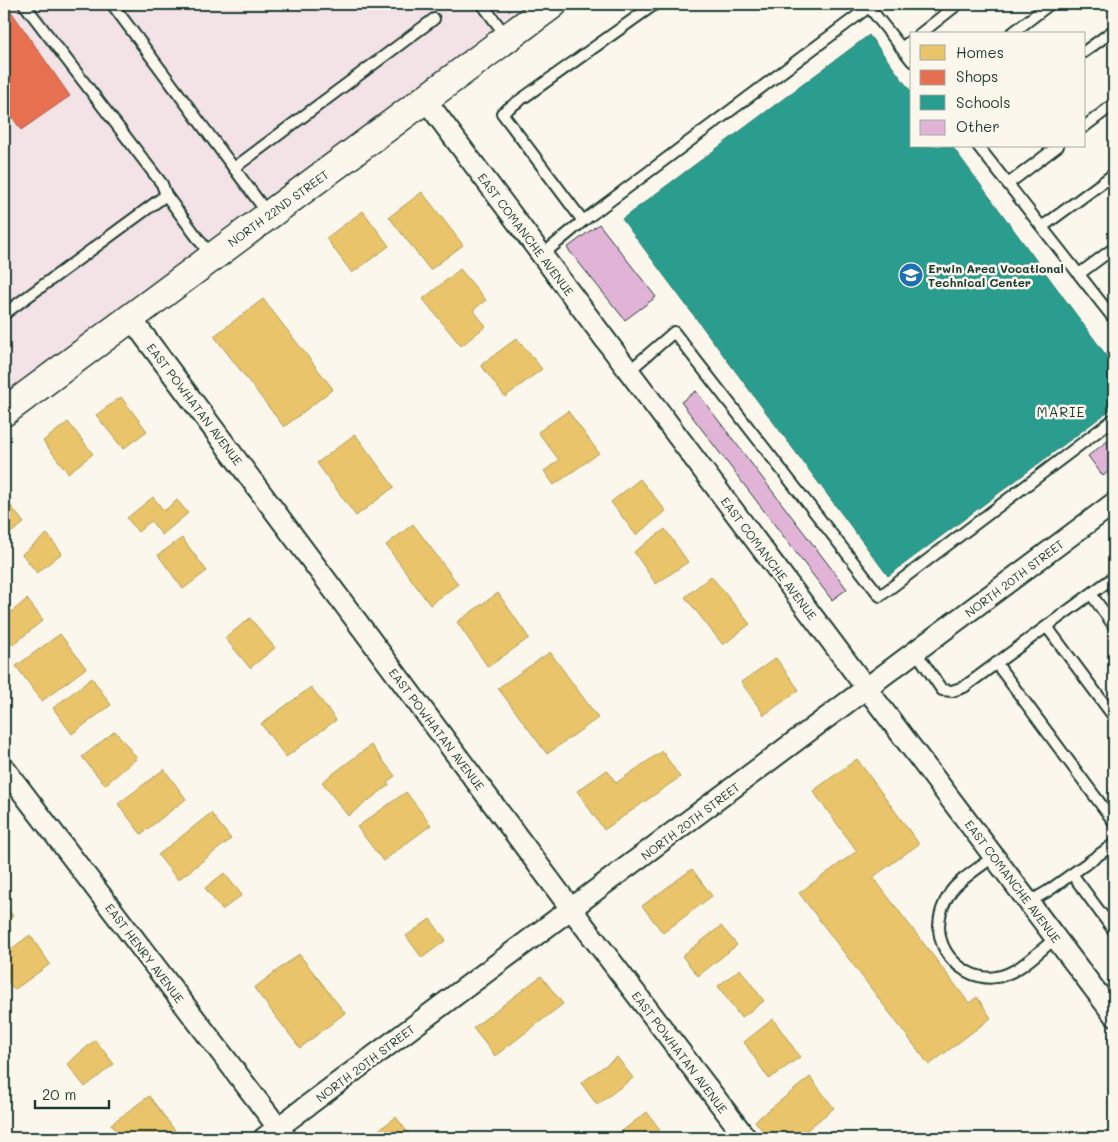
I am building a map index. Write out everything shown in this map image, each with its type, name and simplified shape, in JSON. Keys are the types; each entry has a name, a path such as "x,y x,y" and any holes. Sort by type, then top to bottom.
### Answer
{"street":[{"name":"NORTH 22ND STREET","path":"4,412 553,4"},
{"name":"EAST COMANCHE AVENUE","path":"425,99 1114,1015"},
{"name":"EAST POWHATAN AVENUE","path":"130,318 572,910 746,1138"},
{"name":"NORTH 20TH STREET","path":"276,1135 916,652 1112,510"},
{"name":"EAST HENRY AVENUE","path":"4,768 276,1135"}],"lane":[{"path":"24,4 162,184 166,195 211,257"},
{"path":"112,4 269,215"},
{"path":"482,4 508,38"},
{"path":"583,221 502,113 655,4"},
{"path":"923,32 958,4"},
{"path":"1014,32 1050,4"},
{"path":"542,255 583,221 868,5 910,59"},
{"path":"234,168 434,19"},
{"path":"1086,51 1114,30"},
{"path":"901,48 910,41"},
{"path":"1086,125 1114,104"},
{"path":"980,148 1114,319"},
{"path":"1008,184 1055,148"},
{"path":"1042,227 1114,174"},
{"path":"4,314 166,195"},
{"path":"1079,274 1114,248"},
{"path":"629,371 674,332 880,596 1114,419"},
{"path":"916,652 942,690 964,687 1114,577"},
{"path":"1091,594 1114,626"},
{"path":"1046,627 1114,717"},
{"path":"996,663 1114,822"},
{"path":"1029,902 1114,844"},
{"path":"994,856 951,890 941,909 939,939 945,953 950,959 973,975 995,978 1012,971 1056,938"},
{"path":"1072,874 1114,931"}],"shaded area":[{"path":"4,4 532,4 4,396"}],"building: Homes":[{"path":"422,192 463,245 430,270 389,217"},
{"path":"363,211 389,246 352,273 326,238"},
{"path":"460,269 486,300 473,310 486,326 461,346 423,299"},
{"path":"263,299 333,389 284,427 214,336"},
{"path":"517,338 542,369 505,397 481,365"},
{"path":"121,397 147,431 123,449 96,415"},
{"path":"568,411 599,453 554,485 544,471 559,460 538,432"},
{"path":"68,422 93,454 68,473 43,441"},
{"path":"355,434 394,487 356,516 317,463"},
{"path":"640,479 666,511 636,535 611,502"},
{"path":"4,497 24,523 4,538"},
{"path":"153,497 164,511 177,500 188,513 162,535 151,521 138,532 127,518"},
{"path":"413,524 458,584 430,605 386,545"},
{"path":"665,529 688,562 656,584 634,552"},
{"path":"47,534 62,553 37,573 22,554"},
{"path":"182,538 207,571 183,589 158,555"},
{"path":"711,576 750,624 723,645 685,597"},
{"path":"498,593 529,638 488,667 457,622"},
{"path":"27,599 43,620 13,645 4,633 4,618"},
{"path":"250,618 275,648 250,668 225,638"},
{"path":"60,634 86,668 42,701 16,666"},
{"path":"550,652 598,718 547,754 498,688"},
{"path":"776,658 799,690 764,715 741,682"},
{"path":"92,678 111,705 72,734 53,708"},
{"path":"311,687 336,720 286,757 261,724"},
{"path":"115,731 137,758 105,785 82,757"},
{"path":"371,745 395,776 387,782 389,785 348,816 322,782"},
{"path":"662,751 680,777 604,830 577,791 607,770 616,783"},
{"path":"857,759 919,844 873,877 969,1003 977,997 991,1018 929,1065 799,893 857,851 813,791"},
{"path":"164,769 186,799 141,834 118,804"},
{"path":"406,792 431,825 383,861 357,827"},
{"path":"211,813 231,839 178,880 158,855"},
{"path":"692,869 712,896 663,933 642,906"},
{"path":"224,873 242,895 222,910 205,888"},
{"path":"4,903 13,916 4,923"},
{"path":"430,919 446,940 422,958 406,936"},
{"path":"721,926 737,945 698,976 682,956"},
{"path":"30,935 50,964 14,990 4,975 4,954"},
{"path":"299,954 345,1013 300,1048 254,988"},
{"path":"740,969 764,1001 741,1018 718,986"},
{"path":"541,976 563,1004 495,1056 473,1028"},
{"path":"773,1019 800,1057 769,1079 744,1042"},
{"path":"95,1040 114,1064 85,1087 67,1064"},
{"path":"617,1057 633,1078 597,1105 581,1083"},
{"path":"810,1077 834,1108 797,1138 768,1138 755,1121"},
{"path":"149,1096 179,1136 176,1138 121,1138 111,1124"},
{"path":"647,1112 660,1130 650,1138 622,1138 618,1134"},
{"path":"396,1117 412,1138 368,1138"}],"building: Shops":[{"path":"6,4 70,96 21,130 4,105 4,5"}],"building: Schools":[{"path":"869,35 910,90 910,148 953,148 1114,366 1114,407 888,576 622,219"}],"building: Other":[{"path":"599,224 656,297 625,320 567,248"},
{"path":"696,391 847,589 832,600 681,402"},
{"path":"1114,436 1114,467 1103,476 1088,456"}],"place":[{"name":"Erwin Area Vocational Technical Center","path":"911,275"}],"district":[{"name":"MARIE","path":"1061,411"}]}
